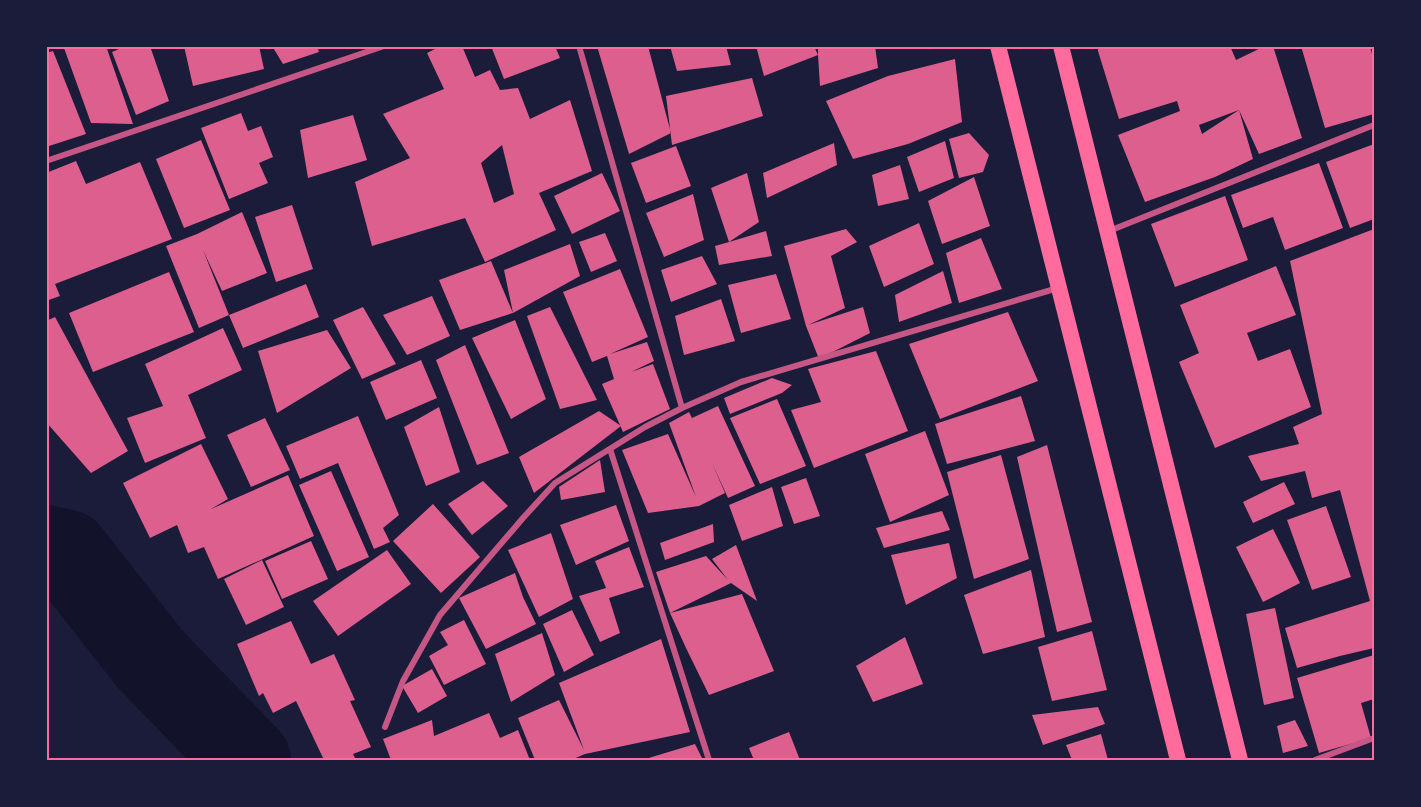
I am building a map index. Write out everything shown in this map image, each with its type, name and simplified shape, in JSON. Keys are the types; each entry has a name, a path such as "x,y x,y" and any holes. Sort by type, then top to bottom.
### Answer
{"highway":[{"path":"998,46 1178,760"},
{"path":"1061,46 1240,760"}],"street":[{"path":"46,161 384,46"},
{"path":"579,46 682,408"},
{"path":"1108,231 1374,125"},
{"path":"385,727 403,681 440,615 555,483 645,427 741,381 1059,288"},
{"path":"610,449 709,760"},
{"path":"1315,760 1374,738"}],"building":[{"path":"68,46 106,46 133,124 91,123 64,48"},
{"path":"126,46 150,46 169,101 136,115 112,52"},
{"path":"184,46 259,46 264,69 193,86"},
{"path":"272,46 317,46 319,52 283,64"},
{"path":"441,46 462,46 475,77 490,70 500,90 518,88 530,119 570,100 592,171 539,193 556,230 485,262 465,218 372,246 355,182 410,158 383,114 444,89 427,53","holes":["502,145 514,194 494,203 481,163"]},
{"path":"491,46 555,46 560,58 504,79"},
{"path":"597,46 648,46 671,133 629,154"},
{"path":"670,46 726,46 731,65 677,71"},
{"path":"756,46 814,46 818,55 764,76"},
{"path":"818,46 875,46 878,68 820,86"},
{"path":"1098,46 1230,46 1236,60 1265,46 1273,46 1302,138 1259,154 1239,110 1253,159 1215,177 1145,202 1118,135 1180,111 1177,101 1119,119","holes":["1239,110 1202,134 1199,125"]},
{"path":"1301,46 1370,46 1374,62 1374,114 1325,128"},
{"path":"53,51 86,134 46,147 46,53"},
{"path":"955,59 962,122 908,144 853,159 826,101 888,76"},
{"path":"752,78 763,116 672,145 666,96"},
{"path":"241,113 248,131 261,126 273,157 259,163 268,183 229,199 201,128"},
{"path":"353,115 367,160 308,178 300,130"},
{"path":"969,133 989,155 983,172 959,178 949,139"},
{"path":"201,140 230,210 184,228 156,159"},
{"path":"945,141 954,178 919,192 907,157"},
{"path":"834,143 837,165 767,198 763,173"},
{"path":"1374,144 1374,219 1350,228 1326,162"},
{"path":"676,146 691,186 646,203 631,163"},
{"path":"76,161 86,184 140,162 172,239 55,284 60,296 46,301 46,173"},
{"path":"1319,163 1343,228 1285,250 1273,217 1243,228 1231,195"},
{"path":"900,165 909,199 878,206 872,175"},
{"path":"602,173 620,211 572,234 554,196"},
{"path":"747,173 759,222 729,242 711,188"},
{"path":"974,177 990,226 942,244 928,201"},
{"path":"693,194 704,240 664,257 646,213"},
{"path":"1225,196 1248,260 1175,287 1151,224"},
{"path":"292,205 313,269 276,282 255,217"},
{"path":"242,212 267,273 222,291 203,250 229,315 199,328 166,246"},
{"path":"919,223 934,264 884,287 869,246"},
{"path":"846,229 857,242 831,256 845,308 808,325 863,307 870,333 819,359 806,326 784,246"},
{"path":"1374,229 1374,648 1297,668 1285,628 1370,601 1340,490 1312,498 1305,471 1261,481 1248,456 1299,444 1293,427 1322,414 1290,261"},
{"path":"766,231 772,256 719,265 715,246"},
{"path":"605,233 617,261 591,272 579,242"},
{"path":"981,238 1002,289 959,303 946,253"},
{"path":"570,244 580,276 513,313 504,270"},
{"path":"702,256 717,284 671,302 661,270"},
{"path":"491,261 513,313 460,330 439,280"},
{"path":"1276,266 1296,315 1247,333 1258,361 1290,349 1311,407 1215,448 1179,362 1199,353 1180,305"},
{"path":"620,269 648,337 610,354 647,342 654,361 631,372 653,364 670,409 623,432 602,384 614,379 607,356 592,362 563,292"},
{"path":"943,271 952,303 899,322 895,295"},
{"path":"169,272 194,332 93,372 69,313"},
{"path":"776,274 791,319 741,333 728,285"},
{"path":"306,284 319,317 243,348 229,315"},
{"path":"432,296 450,336 407,355 383,315"},
{"path":"721,299 735,341 684,355 675,316"},
{"path":"363,307 396,364 362,379 333,320"},
{"path":"550,307 597,400 560,409 527,316"},
{"path":"1008,312 1038,381 940,419 909,344"},
{"path":"55,317 128,451 91,473 46,422 46,321"},
{"path":"515,320 546,399 511,419 472,338"},
{"path":"223,328 242,370 188,395 206,438 145,463 127,418 163,406 145,364"},
{"path":"327,330 351,368 277,413 258,351"},
{"path":"465,345 509,453 477,465 436,360"},
{"path":"876,351 908,431 814,468 791,410 821,402 808,369"},
{"path":"421,360 437,398 386,420 370,382"},
{"path":"772,378 792,385 782,393 730,414 724,398"},
{"path":"1021,396 1035,441 947,464 935,424"},
{"path":"777,399 806,466 760,484 730,418"},
{"path":"718,406 755,486 728,498 712,463 725,493 699,506 648,513 622,450 668,434 696,497 669,423 689,412 692,418"},
{"path":"439,407 460,472 426,486 404,427"},
{"path":"599,411 621,426 534,493 519,457"},
{"path":"358,416 399,515 383,528 390,542 374,549 338,463 300,479 286,446"},
{"path":"265,418 290,470 251,487 227,435"},
{"path":"925,431 949,495 890,522 865,454"},
{"path":"201,444 228,499 211,509 288,475 314,536 218,579 204,547 188,553 177,525 150,538 123,483"},
{"path":"1047,445 1092,622 1057,632 1017,457"},
{"path":"1001,455 1029,559 974,579 947,472"},
{"path":"600,460 605,492 561,500 559,487"},
{"path":"331,471 369,557 337,571 299,485"},
{"path":"806,478 820,516 794,524 781,487"},
{"path":"483,481 508,506 472,535 448,504"},
{"path":"1284,482 1295,504 1253,523 1243,502"},
{"path":"772,487 783,526 742,541 729,505"},
{"path":"433,504 480,557 441,593 393,541"},
{"path":"616,505 629,541 576,565 560,525"},
{"path":"1326,506 1351,577 1312,590 1287,520"},
{"path":"942,511 950,530 884,548 876,528"},
{"path":"713,524 714,542 665,560 660,543"},
{"path":"1273,529 1300,583 1263,602 1236,547"},
{"path":"551,533 573,599 539,617 508,550"},
{"path":"311,541 328,579 282,599 265,561"},
{"path":"949,543 957,578 906,605 891,555"},
{"path":"736,545 757,601 731,583 670,613 656,572 706,556 728,580 712,559"},
{"path":"629,547 644,587 609,598 620,633 600,642 579,596 606,588 595,561"},
{"path":"387,550 411,584 338,636 313,601"},
{"path":"262,560 284,607 246,625 224,579"},
{"path":"1031,570 1045,637 983,654 964,595"},
{"path":"515,573 536,624 486,649 459,598"},
{"path":"742,594 774,671 709,695 670,613"},
{"path":"1275,608 1294,698 1264,705 1246,614"},
{"path":"572,610 594,655 564,672 543,624"},
{"path":"464,620 486,664 444,685 429,656 448,645 440,632"},
{"path":"291,621 311,664 334,654 355,700 350,701 371,747 353,754 356,760 324,760 296,701 273,713 263,693 259,696 237,644"},
{"path":"1092,631 1107,690 1052,701 1038,647"},
{"path":"542,633 555,675 511,702 495,654"},
{"path":"905,637 923,684 873,702 856,666"},
{"path":"661,639 690,732 585,754 571,760 535,760 518,718 559,700 584,750 559,683"},
{"path":"1374,655 1374,699 1361,703 1371,738 1319,753 1297,678"},
{"path":"432,669 447,696 418,713 402,686"},
{"path":"1098,707 1105,724 1043,745 1032,715"},
{"path":"489,713 500,738 518,730 530,760 391,760 383,739 432,720 434,736"},
{"path":"1295,720 1308,746 1283,753 1277,726"},
{"path":"789,732 800,760 754,760 749,748"},
{"path":"1101,734 1108,760 1072,760 1066,745"},
{"path":"695,744 703,760 642,760"}],"waterway":[{"path":"46,548 67,553 150,659 248,760"}]}
